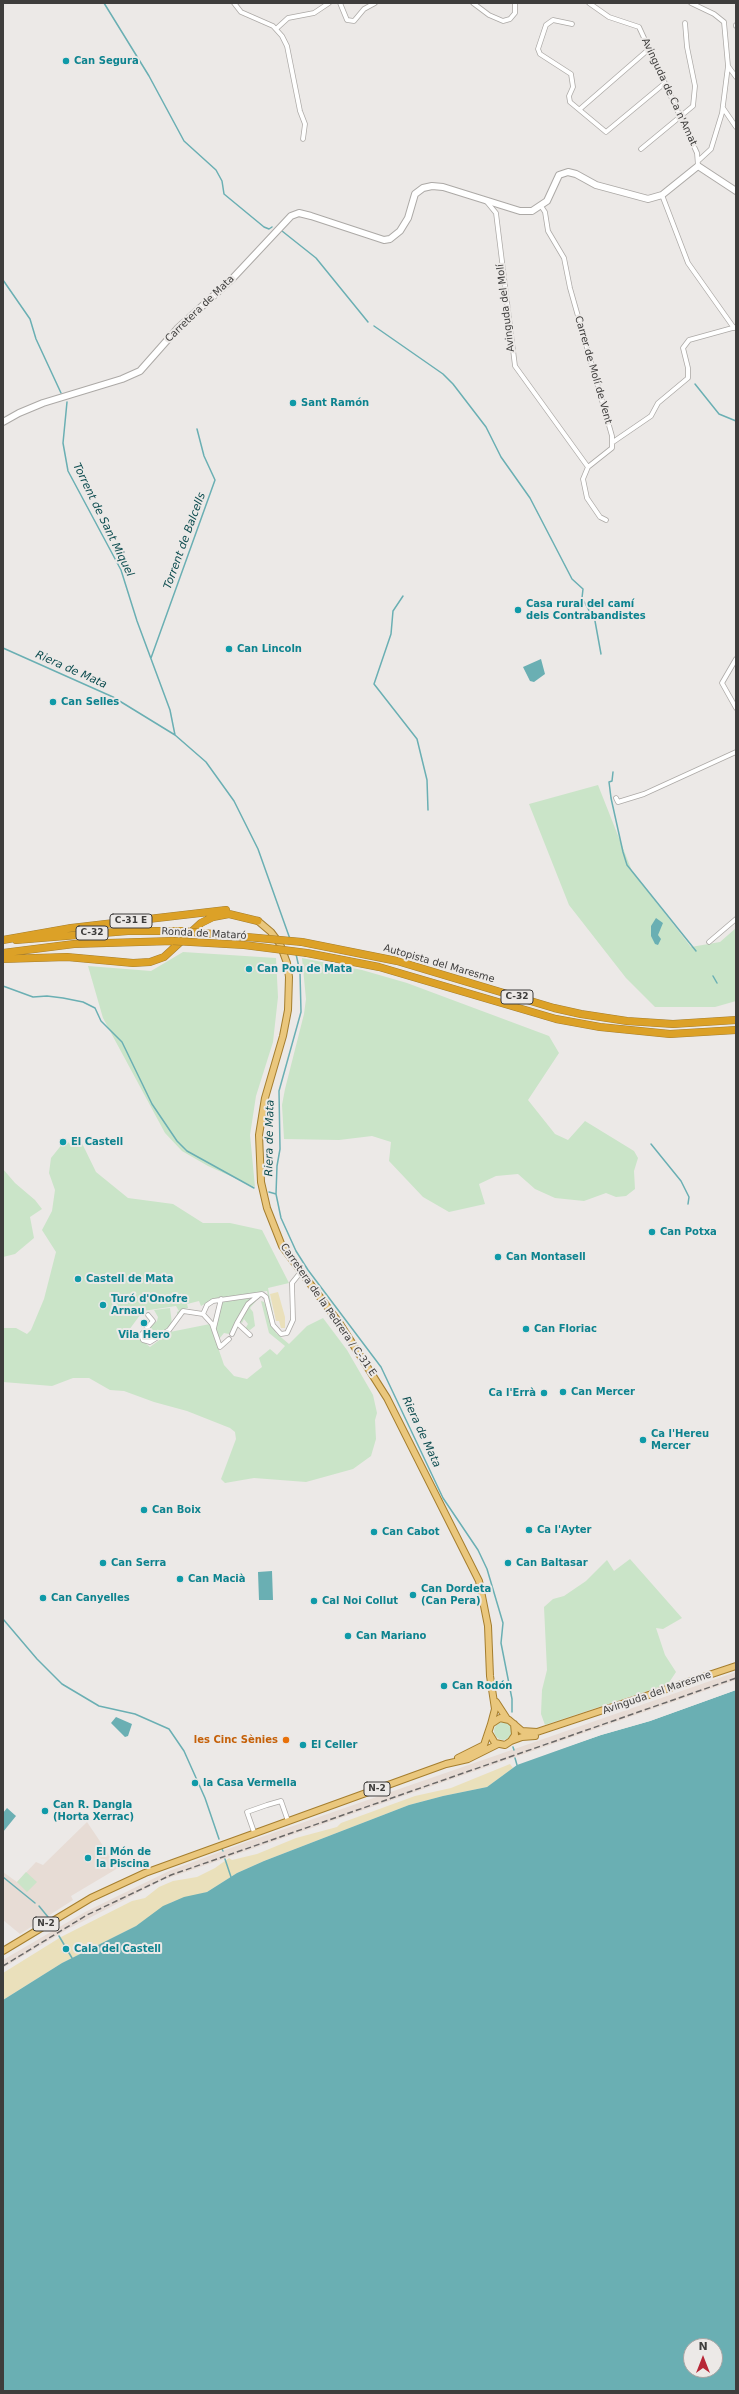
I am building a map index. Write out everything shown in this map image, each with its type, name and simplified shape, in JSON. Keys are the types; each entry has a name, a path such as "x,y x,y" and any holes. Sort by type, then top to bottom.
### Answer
{"highway":[{"name":"C-31 E","path":"3,941 72,928 217,910 237,911 258,921"},
{"name":"C-31 E","path":"3,959 67,957 133,963 150,962 164,957 201,923 212,917 229,914 258,921"},
{"name":"Ronda de Mataró","path":"3,941 79,934 181,931 302,942"},
{"name":"Ronda de Mataró","path":"3,953 87,943 173,941 244,945 307,953"},
{"name":"Autopista del Maresme","path":"302,942 396,961 554,1008 581,1014 627,1021 673,1024 736,1020"},
{"name":"Autopista del Maresme","path":"307,953 379,967 556,1019 600,1028 670,1034 736,1030"}],"main road":[{"name":"Carretera de la Pedrera / C-31 E","path":"258,921 273,935 285,955 289,990 283,1036 261,1120 258,1160 267,1208 277,1237 300,1273 340,1324 390,1405 479,1581 488,1626 490,1676 494,1698"},
{"name":"Avinguda del Maresme","path":"513,1724 522,1731 533,1732 578,1719 736,1666"},
{"name":"C-31 E","path":"494,1698 501,1713 507,1719"},
{"name":"C-31 E","path":"491,1724 495,1716 494,1698"},
{"path":"491,1724 496,1719 507,1719"},
{"name":"N-2","path":"507,1719 513,1724"},
{"name":"Avinguda del Maresme","path":"511,1741 522,1737 544,1734 578,1719"},
{"name":"N-2","path":"3,1951 63,1914 109,1889 145,1873 254,1832 446,1764 484,1745 491,1724"},
{"path":"511,1741 515,1735 513,1724"},
{"path":"489,1733 492,1740 498,1744"},
{"name":"N-2","path":"446,1764 468,1759 498,1744 505,1745 511,1741"}],"street":[{"path":"234,3 241,12 260,19 276,29 287,46 300,111 305,124 303,139"},
{"path":"276,29 288,18 314,13 329,3"},
{"path":"340,3 347,20 354,21 364,9 375,3"},
{"path":"473,3 489,15 503,21 510,19 515,12 515,3"},
{"name":"Avinguda de Ca n'Amat","path":"589,3 609,17 639,27 681,115 697,153 698,164"},
{"path":"487,202 520,211 532,210 541,206 547,201 559,175 568,172 576,174 596,185 639,198 648,199 662,195 698,164 711,149 722,108 728,66 724,22 714,14 691,3"},
{"path":"572,24 553,20 546,25 538,49 540,54 571,74 573,87 569,96 570,102 606,132 665,83"},
{"path":"642,149 693,106 695,86 687,47 685,23"},
{"path":"580,109 649,49"},
{"path":"728,66 736,77"},
{"path":"722,108 736,127"},
{"path":"698,164 736,190"},
{"name":"Carretera de Mata","path":"3,422 19,413 43,403 122,379 140,371 178,328 232,279 291,216 299,214 311,216 367,235 390,239 400,231 408,218 411,202 415,194 423,188 443,187 487,202"},
{"path":"606,520 600,517 584,491 583,479 588,467 612,448 613,442 651,416 658,402 688,378 688,368 683,348 689,340 735,327 688,263 662,195"},
{"name":"Avinguda del Molí","path":"487,202 496,213 512,357 515,366 588,467"},
{"name":"Carrer de Molí de Vent","path":"541,206 544,212 548,231 564,258 570,288 613,442"},
{"path":"736,659 722,683 736,708"},
{"path":"616,798 618,802 644,794 736,752"},
{"path":"709,942 736,920"},
{"path":"203,1314 210,1303 259,1294 266,1297 273,1325 281,1334 287,1334 293,1320 292,1283 300,1273"},
{"path":"232,1334 248,1304 259,1294"},
{"path":"213,1329 221,1300"},
{"path":"148,1315 153,1321 141,1335 143,1340 150,1342 169,1330 179,1315 187,1310 203,1314 210,1320 220,1347 229,1339"},
{"path":"237,1323 250,1335"},
{"path":"254,1832 247,1812 281,1801 288,1820"}],"shaded area":[{"path":"736,1672 736,1680 163,1880 68,1929 3,1968 3,1960 85,1912 169,1871 244,1843"},
{"path":"87,1822 118,1868 71,1896 73,1900 20,1934 3,1920 3,1872 17,1882 36,1862 43,1865"}],"green space":[{"path":"598,785 632,871 691,947 720,942 736,928 736,1001 715,1007 655,1007 626,978 569,905 529,804"},
{"path":"183,952 276,958 278,997 273,1042 256,1096 250,1135 255,1187 208,1166 182,1151 165,1133 103,1018 88,966 151,971"},
{"path":"302,958 362,970 407,983 549,1036 559,1053 528,1100 555,1134 568,1140 585,1121 634,1151 638,1158 634,1171 635,1189 626,1196 616,1197 606,1193 584,1201 555,1198 535,1189 518,1174 496,1176 479,1184 485,1204 449,1212 423,1197 389,1161 391,1142 372,1136 339,1140 284,1139 282,1105 304,1014 306,999"},
{"name":"Turó d'Onofre Arnau","path":"75,1135 78,1135 96,1172 128,1198 173,1204 203,1223 230,1223 262,1230 289,1283 268,1288 275,1324 267,1291 213,1299 201,1306 199,1301 187,1304 188,1308 183,1309 177,1315 177,1312 179,1311 176,1306 143,1311 129,1330 150,1347 170,1332 210,1324 224,1365 234,1376 247,1379 262,1367 259,1358 270,1349 277,1355 285,1346 269,1333 261,1301 264,1302 276,1333 289,1344 307,1326 323,1318 347,1350 373,1395 377,1413 375,1420 376,1439 371,1456 353,1469 306,1482 254,1478 225,1483 221,1479 236,1439 235,1432 230,1428 187,1411 154,1402 124,1391 110,1390 89,1378 73,1378 52,1386 3,1382 3,1328 16,1328 27,1334 31,1330 44,1299 56,1252 42,1230 52,1211 55,1190 49,1173 51,1158 63,1143 66,1145 68,1142 71,1145 75,1140"},
{"path":"3,1169 15,1183 35,1200 42,1209 30,1217 34,1238 15,1254 3,1257"},
{"path":"253,1297 243,1309 229,1334 224,1333 219,1339 215,1330 222,1302"},
{"path":"255,1299 256,1301 250,1308 253,1312 255,1326 250,1330 245,1329 248,1324 244,1319 242,1323 240,1322 246,1309"},
{"path":"170,1308 172,1324 159,1335 158,1329 156,1333 150,1327 157,1321 158,1317 154,1310"},
{"path":"630,1559 682,1618 663,1629 656,1628 665,1655 676,1672 668,1684 545,1725 541,1714 542,1690 547,1670 544,1607 553,1599 564,1596 586,1581 607,1560 614,1571"},
{"path":"503,1722 509,1725 512,1731 509,1737 503,1740 497,1737 494,1731 497,1725"},
{"path":"26,1872 37,1882 27,1892 17,1882"}],"sand":[{"path":"278,1292 285,1317 285,1328 281,1328 279,1321 276,1321 270,1294"},
{"path":"510,1764 513,1768 487,1787 409,1805 264,1861 237,1873 207,1892 172,1902 136,1926 62,1963 3,2000 3,1973 61,1937 132,1901 145,1898 159,1887 173,1881 197,1877 215,1868 229,1858 232,1860 257,1854 296,1838 337,1827 341,1823 415,1796 451,1788"}],"water":[{"path":"541,659 545,674 534,682 530,681 523,667"},
{"path":"656,918 663,923 658,935 661,939 658,945 655,944 651,936 651,926"},
{"path":"272,1571 273,1600 259,1600 258,1572"},
{"path":"736,1690 736,2391 3,2391 3,2000 62,1963 136,1926 163,1906 184,1897 207,1892 237,1873 264,1861 409,1805 487,1787 517,1765 601,1735 650,1721"},
{"path":"116,1717 132,1724 128,1736 125,1737 111,1723"},
{"path":"7,1808 16,1816 3,1832 3,1813"}],"pier":[{"path":"736,1688 736,1690 650,1721 601,1735 522,1762 521,1761 600,1733 649,1720"}],"waterway":[{"path":"104,3 149,76 184,141 216,170 222,181 224,194 264,227 269,229 272,227"},
{"path":"282,231 316,258 368,322"},
{"name":"Torrent de Sant Miquel","path":"3,280 30,319 36,339 61,393"},
{"path":"374,326 443,374 453,384 486,427 501,457 530,498 572,579 583,589 582,598 595,621 601,654"},
{"path":"695,384 719,414 736,421"},
{"name":"Torrent de Sant Miquel","path":"67,402 63,443 68,471 121,570 137,621 170,710 175,735"},
{"name":"Torrent de Balcells","path":"151,658 215,480 204,456 197,429"},
{"path":"403,596 393,611 391,634 374,684 417,739 427,780 428,810"},
{"name":"Riera de Mata","path":"3,648 113,697 175,735 206,762 234,801 258,849 290,939"},
{"path":"613,772 612,781 609,782 611,798 627,865 696,951"},
{"name":"Riera de Mata","path":"296,954 300,972 301,1012 279,1091 280,1149 277,1166 276,1194 281,1218 296,1251 308,1270 381,1367 443,1498 478,1550 487,1569 503,1623 501,1643 512,1699 512,1712"},
{"path":"713,976 717,983"},
{"path":"3,986 33,997 47,996 63,998 83,1002 95,1008 101,1021 122,1042 152,1104 177,1141 187,1151 254,1188"},
{"path":"651,1144 681,1181 689,1197 688,1204"},
{"name":"Riera de Mata","path":"269,1192 276,1194"},
{"path":"3,1619 37,1659 62,1684 99,1706 135,1714 169,1729 184,1751 205,1798 219,1839"},
{"name":"Riera de Mata","path":"515,1758 517,1765"},
{"path":"225,1859 231,1877"},
{"path":"3,1877 35,1903"},
{"path":"39,1906 48,1917"},
{"path":"59,1936 72,1958"}],"railway":[{"path":"3,1966 87,1915 171,1875 736,1678"}],"place":[{"name":"Can Segura","path":"66,61"},
{"name":"Sant Ramón","path":"293,403"},
{"name":"Casa rural del camí dels Contrabandistes","path":"518,610"},
{"name":"Can Lincoln","path":"229,649"},
{"name":"Can Selles","path":"53,702"},
{"name":"Can Pou de Mata","path":"249,969"},
{"name":"El Castell","path":"63,1142"},
{"name":"Can Potxa","path":"652,1232"},
{"name":"Can Montasell","path":"498,1257"},
{"name":"Castell de Mata","path":"78,1279"},
{"name":"Turó d'Onofre Arnau","path":"103,1305"},
{"name":"Vila Hero","path":"144,1323"},
{"name":"Can Floriac","path":"526,1329"},
{"name":"Can Mercer","path":"563,1392"},
{"name":"Ca l'Errà","path":"544,1393"},
{"name":"Ca l'Hereu Mercer","path":"643,1440"},
{"name":"Can Boix","path":"144,1510"},
{"name":"Ca l'Ayter","path":"529,1530"},
{"name":"Can Cabot","path":"374,1532"},
{"name":"Can Serra","path":"103,1563"},
{"name":"Can Baltasar","path":"508,1563"},
{"name":"Can Macià","path":"180,1579"},
{"name":"Can Dordeta (Can Pera)","path":"413,1595"},
{"name":"Can Canyelles","path":"43,1598"},
{"name":"Cal Noi Collut","path":"314,1601"},
{"name":"Can Mariano","path":"348,1636"},
{"name":"Can Rodón","path":"444,1686"},
{"name":"les Cinc Sènies","path":"286,1740"},
{"name":"El Celler","path":"303,1745"},
{"name":"la Casa Vermella","path":"195,1783"},
{"name":"Can R. Dangla (Horta Xerrac)","path":"45,1811"},
{"name":"El Món de la Piscina","path":"88,1858"},
{"name":"Cala del Castell","path":"66,1949"}]}
